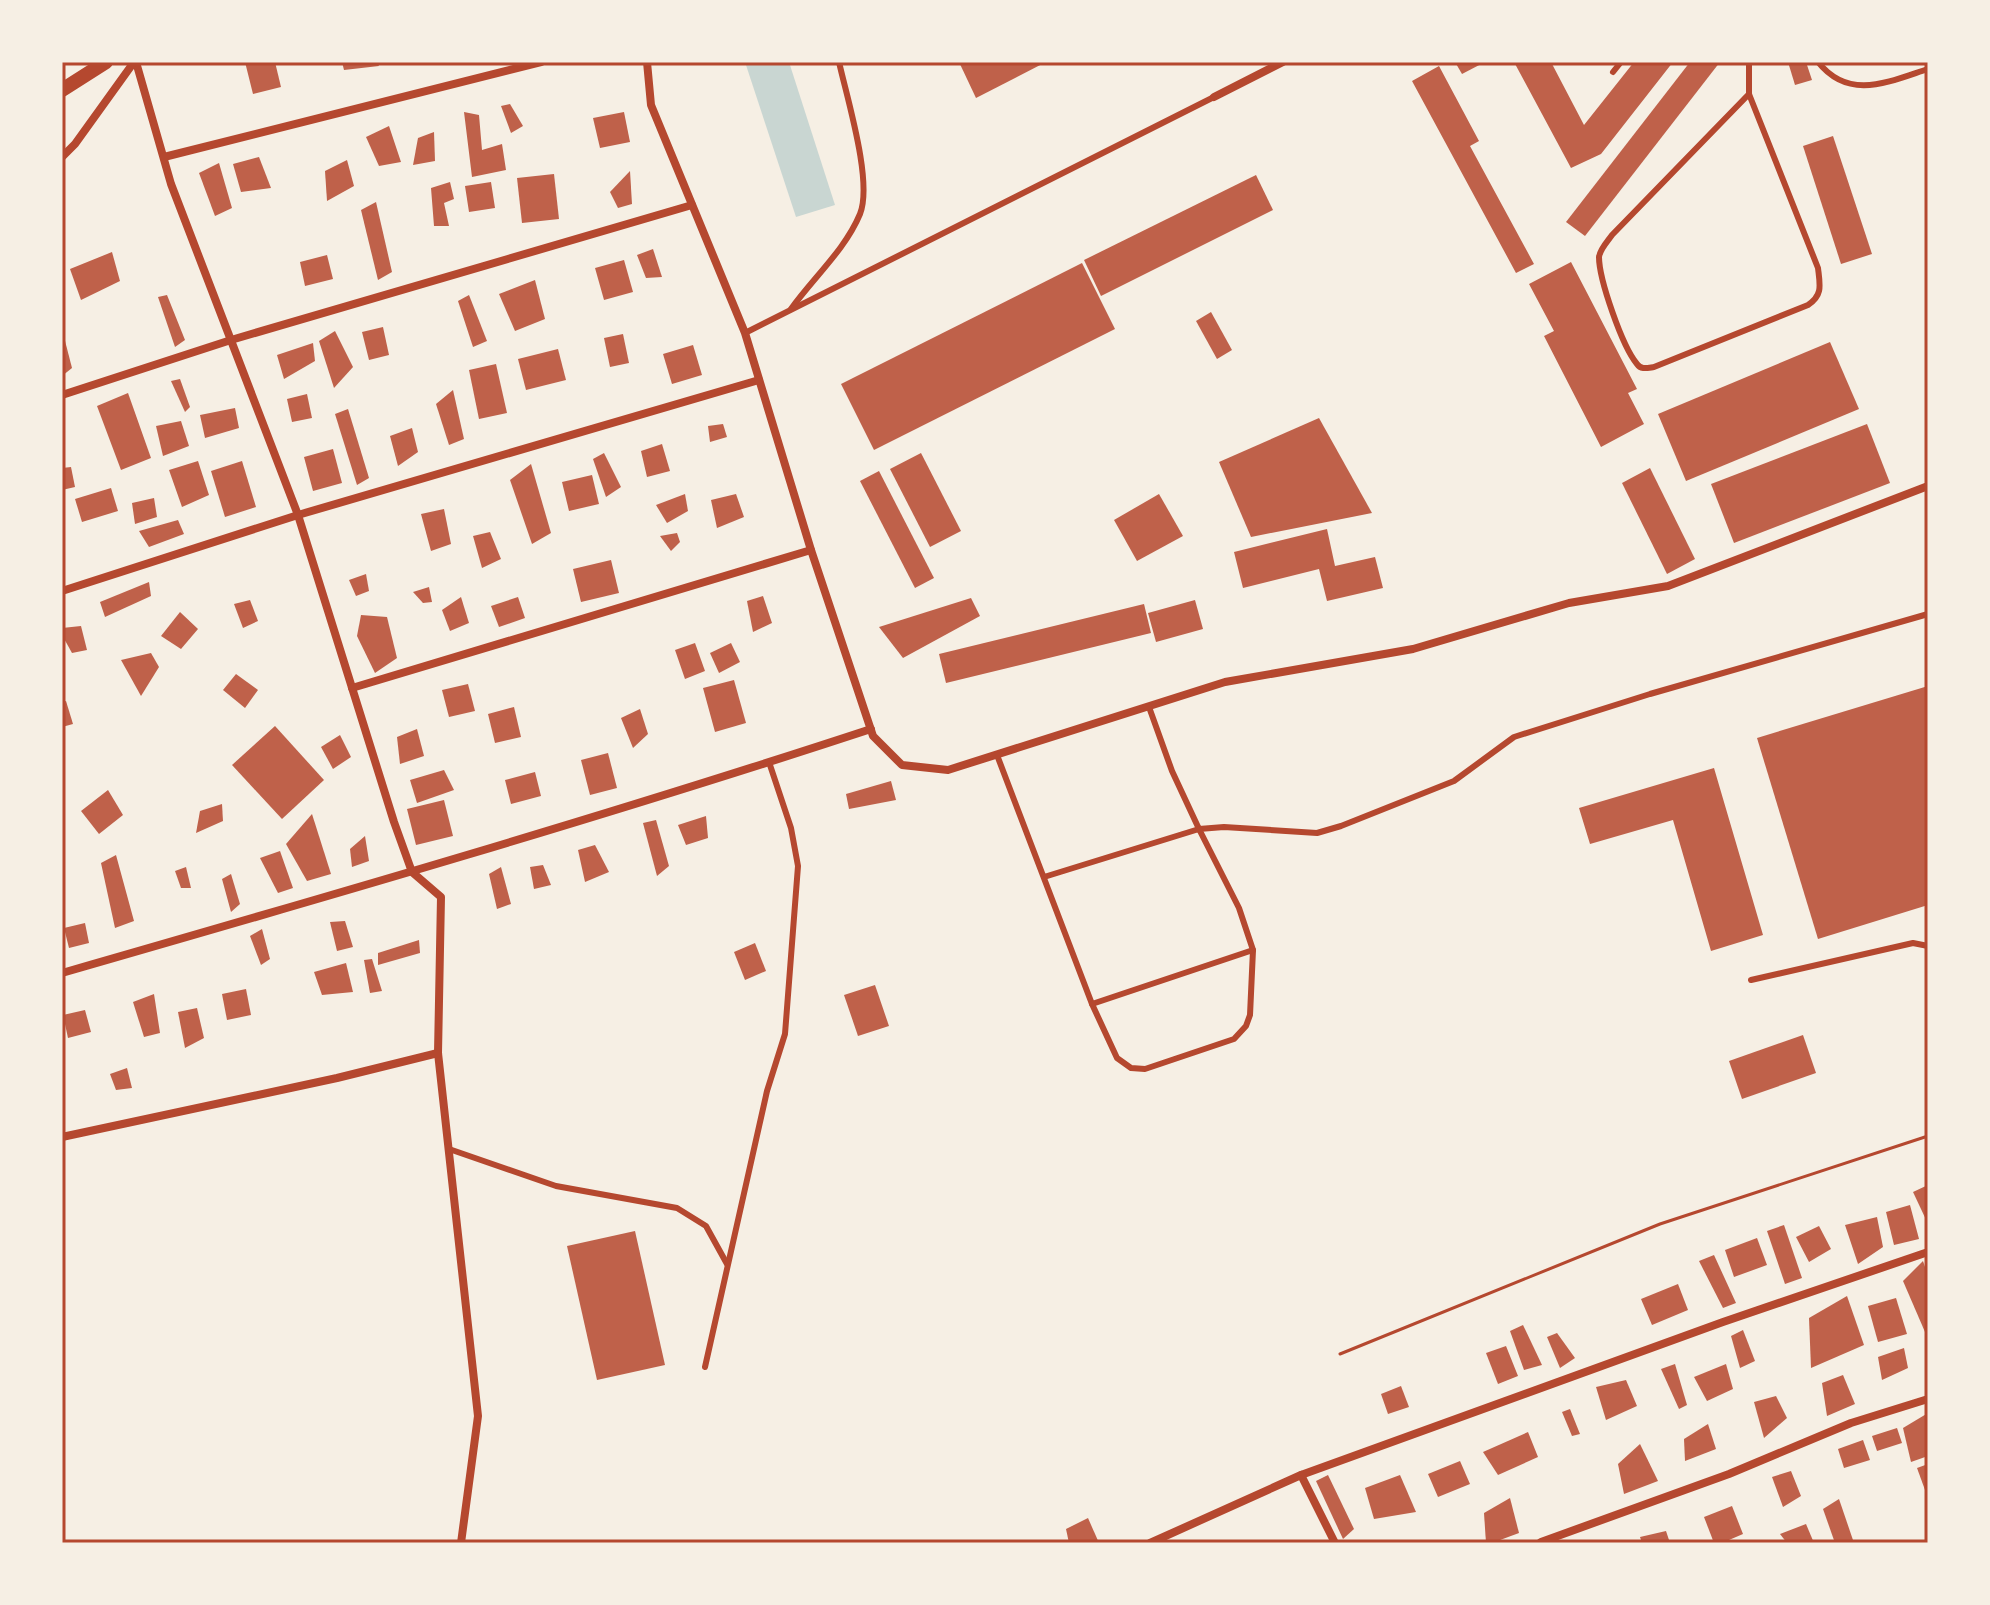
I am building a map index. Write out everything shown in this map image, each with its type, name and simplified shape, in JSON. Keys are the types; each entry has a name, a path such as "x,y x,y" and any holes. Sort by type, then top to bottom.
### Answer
{"street":[{"path":"62,90 106,62"},
{"path":"62,157 135,62"},
{"path":"135,62 171,184 298,515 412,872 441,897 438,1053 478,1416 461,1543"},
{"path":"164,157 541,62"},
{"path":"647,62 651,105 745,333 811,550 873,736 902,765 948,770 1225,682 1413,649 1569,603 1668,586 1928,486"},
{"path":"1214,97 1283,62"},
{"path":"62,395 231,340 692,205"},
{"path":"62,591 298,515 759,380"},
{"path":"352,688 811,550"},
{"path":"62,973 412,872 871,729"},
{"path":"62,1137 438,1053"},
{"path":"1150,1543 1301,1475 1928,1252"},
{"path":"1541,1542 1729,1474 1851,1423 1928,1399"},
{"path":"1301,1475 1335,1543"}],"lane":[{"path":"789,312 844,242 861,211 863,173 839,62"},
{"path":"1613,72 1621,62"},
{"path":"1749,62 1749,94 1818,268 1821,289 1818,299 1644,369 1632,354 1601,279 1599,252 1749,94"},
{"path":"1818,62 1833,77 1859,87 1880,85 1928,69"},
{"path":"745,333 1214,97"},
{"path":"1044,877 1199,829 1224,827 1317,833 1454,781 1514,737 1650,694 1928,614"},
{"path":"997,755 1092,1004 1117,1058 1131,1068 1145,1069 1234,1039 1246,1026 1250,1015 1253,950 1239,908 1172,771 1149,707"},
{"path":"705,1367 767,1091 785,1034 798,866 788,818 769,762"},
{"path":"1751,980 1913,943 1928,946"},
{"path":"1092,1004 1253,950"},
{"path":"449,1149 556,1186 677,1208 706,1226 727,1264"}],"path":[{"path":"1340,1354 1660,1224 1928,1136"}],"shaded area":[{"path":"745,62 789,62 835,205 796,217"}],"building":[{"path":"245,62 275,62 281,87 253,94"},
{"path":"342,62 377,62 379,66 344,70"},
{"path":"959,62 1046,62 976,98"},
{"path":"1455,62 1485,62 1462,74"},
{"path":"1514,62 1551,62 1584,125 1634,62 1673,62 1601,154 1571,168"},
{"path":"1690,62 1720,62 1585,236 1566,222"},
{"path":"1788,62 1806,62 1812,80 1795,85"},
{"path":"1439,66 1479,141 1470,146 1534,264 1516,273 1412,81"},
{"path":"510,104 523,126 511,133 501,106"},
{"path":"464,112 479,115 482,150 502,144 506,170 472,177"},
{"path":"624,112 630,142 600,148 593,118"},
{"path":"389,126 401,162 379,166 366,137"},
{"path":"434,132 435,161 413,165 418,138"},
{"path":"1833,136 1872,254 1841,264 1803,146"},
{"path":"259,157 271,188 241,192 233,164"},
{"path":"347,160 354,186 327,201 325,171"},
{"path":"219,163 232,208 215,216 199,173"},
{"path":"630,171 632,204 618,208 610,192"},
{"path":"554,174 559,219 522,223 517,178"},
{"path":"1256,175 1273,210 1101,296 1084,260"},
{"path":"450,182 454,199 444,203 449,226 434,226 431,188"},
{"path":"491,182 495,208 469,212 465,186"},
{"path":"376,202 392,272 378,280 361,210"},
{"path":"653,249 662,277 646,278 637,255"},
{"path":"112,252 120,281 81,300 70,269"},
{"path":"327,255 333,279 305,286 300,262"},
{"path":"624,260 633,292 604,300 595,268"},
{"path":"1571,262 1637,389 1628,393 1644,424 1601,447 1544,336 1554,331 1529,284"},
{"path":"1082,263 1115,329 874,450 841,384"},
{"path":"535,280 545,319 515,331 499,294"},
{"path":"167,295 185,340 175,347 158,297"},
{"path":"469,295 487,341 473,347 458,301"},
{"path":"1211,312 1232,350 1217,359 1196,321"},
{"path":"383,327 389,355 369,360 362,332"},
{"path":"335,331 353,367 334,388 319,341"},
{"path":"62,334 72,368 62,376"},
{"path":"623,334 629,363 610,367 604,338"},
{"path":"1830,342 1859,409 1686,481 1658,414"},
{"path":"313,343 315,361 284,379 277,355"},
{"path":"693,345 702,375 672,384 663,354"},
{"path":"558,349 566,380 526,390 518,359"},
{"path":"496,364 507,413 479,419 469,370"},
{"path":"180,379 190,407 185,412 171,381"},
{"path":"453,390 464,439 449,445 436,404"},
{"path":"128,393 151,458 121,470 97,406"},
{"path":"307,394 312,418 292,422 287,399"},
{"path":"235,408 239,428 205,438 200,415"},
{"path":"348,409 369,478 357,485 335,414"},
{"path":"1319,418 1372,513 1251,537 1219,462"},
{"path":"181,421 189,446 163,456 156,426"},
{"path":"723,424 727,437 710,442 708,426"},
{"path":"1867,424 1890,483 1734,543 1711,484"},
{"path":"412,428 418,452 398,466 390,436"},
{"path":"662,444 670,471 647,477 641,451"},
{"path":"333,449 342,483 313,491 304,457"},
{"path":"604,453 621,487 606,497 593,459"},
{"path":"921,453 961,531 930,547 890,469"},
{"path":"198,461 209,495 182,507 169,470"},
{"path":"242,461 256,507 225,517 211,471"},
{"path":"531,464 551,533 532,544 510,480"},
{"path":"71,467 75,487 62,490 62,468"},
{"path":"1650,468 1695,559 1667,574 1622,483"},
{"path":"879,471 934,578 915,588 860,481"},
{"path":"592,475 599,504 569,511 562,482"},
{"path":"111,488 118,511 82,522 75,499"},
{"path":"685,494 688,511 667,523 656,505"},
{"path":"736,494 744,517 717,528 711,500"},
{"path":"1159,494 1183,536 1137,561 1114,520"},
{"path":"154,498 157,517 135,524 132,503"},
{"path":"444,509 451,544 431,551 421,514"},
{"path":"178,520 184,534 149,547 139,531"},
{"path":"1327,529 1335,566 1375,557 1383,588 1327,601 1319,569 1243,588 1234,552"},
{"path":"490,532 501,559 482,568 473,536"},
{"path":"677,533 680,542 671,551 660,536"},
{"path":"611,560 619,593 581,602 573,569"},
{"path":"366,574 369,591 356,596 349,580"},
{"path":"149,582 151,596 105,617 100,602"},
{"path":"429,587 432,602 423,603 413,592"},
{"path":"763,596 772,623 753,632 747,601"},
{"path":"461,597 469,623 450,631 442,610"},
{"path":"518,597 525,618 499,627 491,606"},
{"path":"971,598 980,616 903,658 879,627"},
{"path":"250,600 258,621 243,628 234,604"},
{"path":"1195,600 1203,629 1156,642 1148,613"},
{"path":"1144,604 1151,633 946,683 939,654"},
{"path":"180,612 198,629 181,649 161,636"},
{"path":"361,615 387,617 397,658 375,673 357,636"},
{"path":"81,626 87,650 72,653 62,635 62,628"},
{"path":"695,643 705,671 685,679 675,650"},
{"path":"731,643 740,662 719,673 710,653"},
{"path":"151,653 159,667 141,696 121,660"},
{"path":"236,674 258,690 245,708 223,690"},
{"path":"734,680 746,723 715,732 703,688"},
{"path":"468,684 475,711 449,717 442,690"},
{"path":"1928,686 1928,905 1818,939 1757,738"},
{"path":"66,701 73,724 62,727 62,702"},
{"path":"514,707 521,737 495,743 488,714"},
{"path":"640,709 648,734 633,748 621,718"},
{"path":"275,726 324,780 282,819 232,765"},
{"path":"417,729 424,756 400,764 397,737"},
{"path":"340,735 351,757 333,769 321,747"},
{"path":"608,753 617,788 590,795 581,760"},
{"path":"1714,768 1763,935 1711,951 1673,820 1590,844 1579,808"},
{"path":"444,770 454,790 417,803 410,780"},
{"path":"535,772 541,796 511,804 505,780"},
{"path":"891,781 896,800 849,809 846,794"},
{"path":"108,790 123,815 99,834 81,811"},
{"path":"444,800 453,836 416,845 407,809"},
{"path":"222,804 223,821 196,833 200,811"},
{"path":"312,814 331,874 307,881 286,844"},
{"path":"706,816 708,838 686,845 678,825"},
{"path":"656,820 669,866 657,876 643,823"},
{"path":"365,836 369,861 352,867 350,849"},
{"path":"595,845 609,872 585,882 578,850"},
{"path":"280,851 293,888 278,893 260,858"},
{"path":"116,855 134,921 115,928 101,863"},
{"path":"543,865 551,885 534,889 530,867"},
{"path":"186,867 191,888 181,888 175,871"},
{"path":"501,867 511,904 497,909 489,874"},
{"path":"231,874 240,904 231,912 222,879"},
{"path":"345,921 353,947 337,951 330,922"},
{"path":"85,923 89,943 69,948 64,928"},
{"path":"262,929 270,959 261,965 250,936"},
{"path":"419,940 420,953 378,965 378,953"},
{"path":"755,943 766,971 745,980 734,952"},
{"path":"372,959 382,991 370,993 364,960"},
{"path":"346,963 353,992 322,995 314,972"},
{"path":"875,985 889,1026 858,1036 844,995"},
{"path":"246,989 251,1015 227,1020 222,994"},
{"path":"154,994 160,1033 144,1037 133,1002"},
{"path":"197,1008 204,1038 185,1048 178,1012"},
{"path":"85,1010 91,1032 68,1038 63,1015"},
{"path":"1803,1035 1816,1073 1742,1099 1729,1061"},
{"path":"127,1068 132,1088 116,1090 110,1074"},
{"path":"1928,1185 1928,1224 1913,1192"},
{"path":"1910,1205 1919,1239 1894,1245 1886,1212"},
{"path":"1877,1217 1883,1247 1858,1264 1845,1225"},
{"path":"1784,1225 1802,1278 1785,1284 1767,1231"},
{"path":"1819,1226 1831,1249 1809,1262 1796,1237"},
{"path":"635,1231 665,1365 597,1380 567,1246"},
{"path":"1757,1238 1767,1265 1734,1277 1725,1250"},
{"path":"1714,1255 1736,1303 1723,1308 1699,1261"},
{"path":"1923,1261 1928,1276 1928,1330 1925,1332 1903,1281"},
{"path":"1678,1284 1688,1310 1652,1325 1641,1299"},
{"path":"1847,1296 1864,1345 1811,1368 1809,1318"},
{"path":"1896,1298 1907,1334 1878,1342 1868,1306"},
{"path":"1523,1325 1542,1365 1524,1370 1510,1331"},
{"path":"1743,1330 1755,1361 1740,1368 1731,1336"},
{"path":"1557,1333 1575,1358 1560,1368 1547,1337"},
{"path":"1506,1346 1518,1376 1498,1384 1486,1353"},
{"path":"1904,1348 1908,1368 1882,1380 1878,1357"},
{"path":"1675,1364 1687,1405 1679,1409 1661,1369"},
{"path":"1726,1364 1733,1389 1707,1401 1694,1377"},
{"path":"1843,1375 1855,1404 1827,1416 1822,1383"},
{"path":"1626,1380 1637,1406 1606,1420 1596,1387"},
{"path":"1401,1386 1409,1407 1388,1414 1381,1394"},
{"path":"1776,1396 1787,1418 1764,1438 1754,1402"},
{"path":"1570,1409 1580,1434 1572,1436 1562,1412"},
{"path":"1928,1413 1928,1456 1911,1462 1903,1428"},
{"path":"1708,1424 1716,1449 1685,1461 1684,1439"},
{"path":"1897,1428 1902,1443 1877,1451 1872,1436"},
{"path":"1528,1432 1538,1457 1498,1475 1483,1452"},
{"path":"1863,1440 1870,1460 1844,1468 1838,1449"},
{"path":"1640,1444 1658,1481 1624,1494 1618,1464"},
{"path":"1460,1461 1470,1484 1438,1497 1428,1474"},
{"path":"1928,1464 1928,1488 1925,1490 1917,1468"},
{"path":"1791,1471 1801,1496 1783,1507 1772,1477"},
{"path":"1328,1475 1354,1529 1343,1539 1316,1481"},
{"path":"1400,1475 1416,1512 1374,1519 1365,1488"},
{"path":"1510,1498 1519,1533 1486,1543 1484,1513"},
{"path":"1839,1499 1854,1543 1835,1543 1823,1509"},
{"path":"1732,1506 1743,1534 1714,1543 1704,1517"},
{"path":"1088,1518 1099,1543 1069,1543 1066,1529"},
{"path":"1806,1524 1814,1543 1787,1543 1780,1534"},
{"path":"1666,1531 1670,1543 1642,1543 1640,1537"}]}
